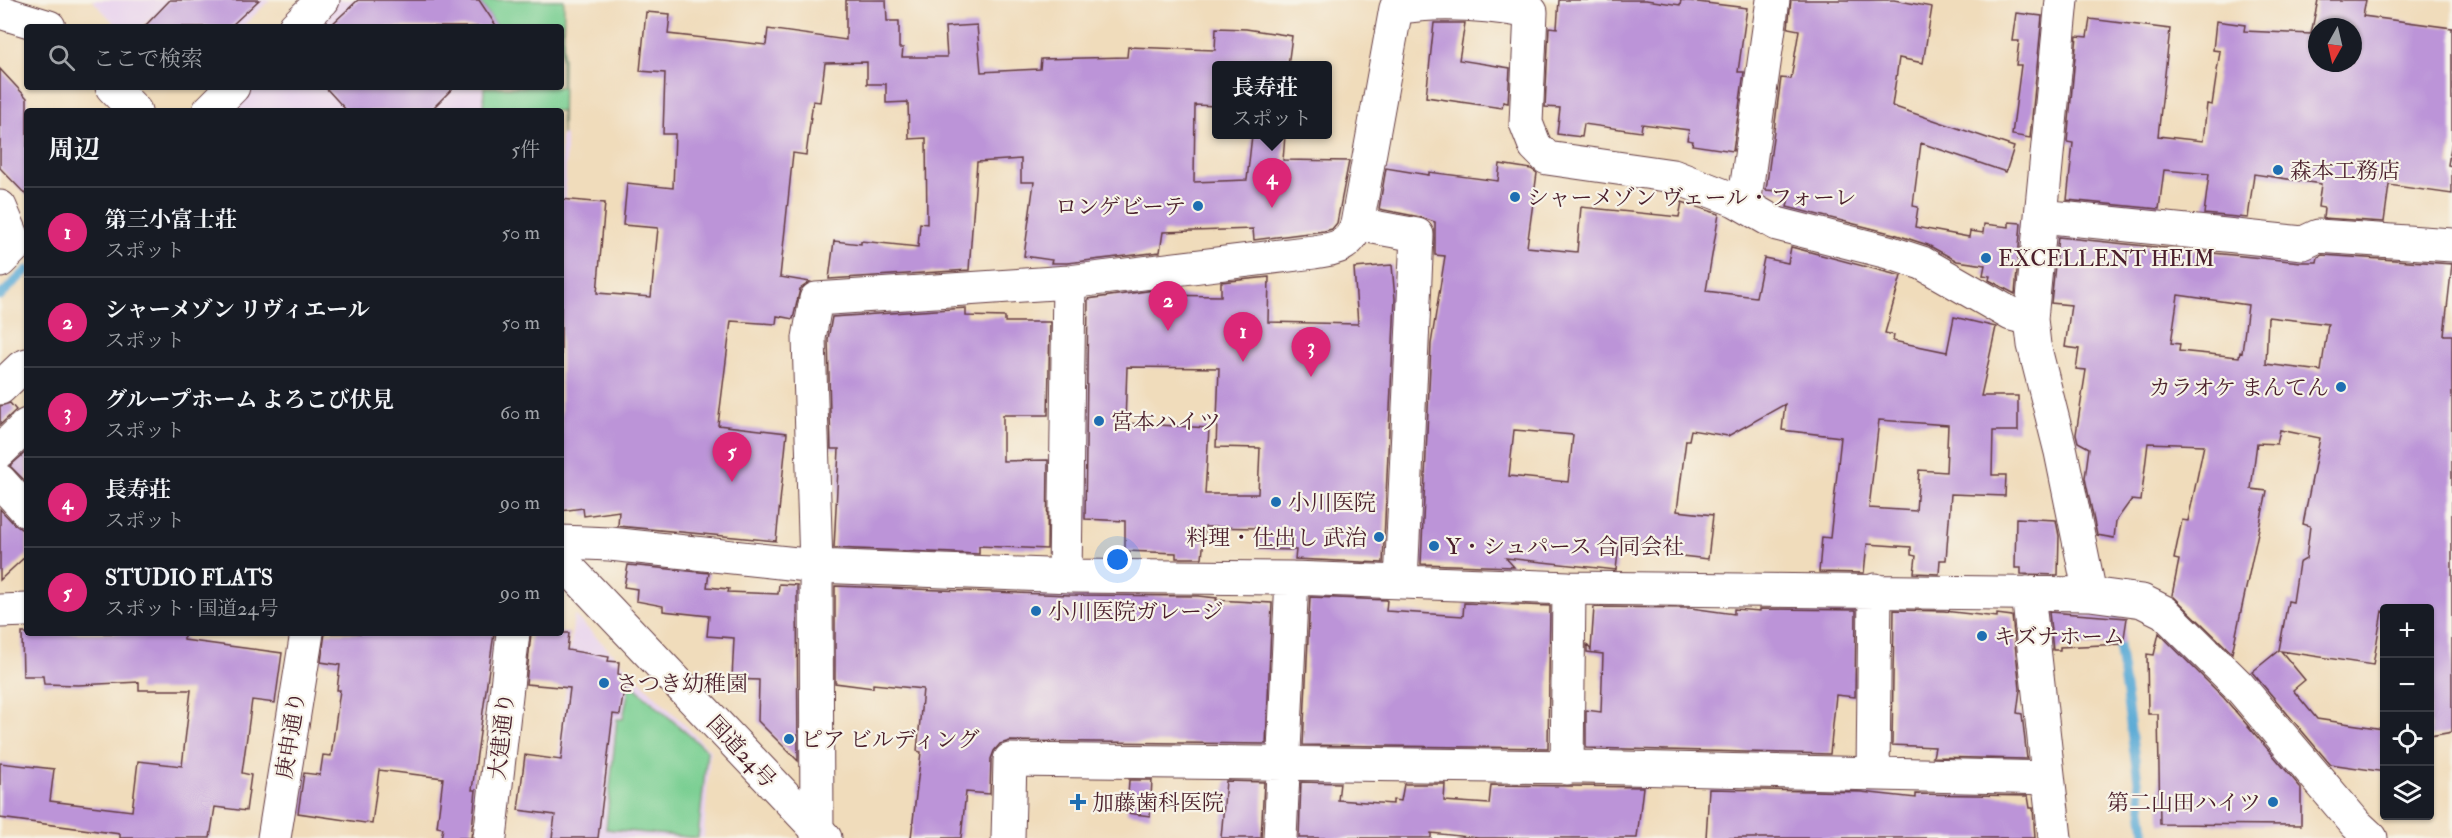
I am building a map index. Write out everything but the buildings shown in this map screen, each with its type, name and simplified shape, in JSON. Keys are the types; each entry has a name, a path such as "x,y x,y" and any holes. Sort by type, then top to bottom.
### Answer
{"main road":[{"path":"30,0 53,24"},
{"path":"298,24 323,0"},
{"path":"1744,205 1773,0"},
{"path":"2062,0 2031,319 2034,345 2061,452 2090,594"},
{"path":"820,835 816,566 809,338 816,298 1069,282 1335,249 1353,237 1357,224 1396,8 1426,1 1530,12 1526,123 1535,146 1546,158 1673,176 1744,205 1777,224 1922,263 2011,314 2031,319"},
{"path":"0,12 39,24"},
{"path":"115,90 132,108"},
{"path":"211,108 230,90"},
{"path":"0,207 16,245 0,261"},
{"path":"2042,216 2303,243 2318,236 2452,245"},
{"path":"1357,224 1417,235 1401,582"},
{"path":"1065,575 1069,282"},
{"path":"0,388 24,366"},
{"path":"0,451 24,428"},
{"path":"0,481 24,508"},
{"path":"564,561 610,544 816,566 1065,575 1292,578 1569,588 2090,594 2142,601 2164,612 2238,685 2355,824 2371,838"},
{"name":"国道24号","path":"564,562 820,835"},
{"path":"1280,838 1292,578"},
{"path":"1567,768 1569,588"},
{"path":"1873,773 1875,590"},
{"path":"2028,593 2055,838"},
{"path":"0,611 24,610"},
{"name":"庚申通り","path":"274,838 307,636"},
{"name":"大建通り","path":"490,838 513,636"},
{"path":"1008,838 1010,760 1873,773 2048,778"}],"shaded area":[{"path":"92,0 270,0 245,24 164,24 155,14 144,24 115,24"},
{"path":"330,0 564,0 564,24 286,24"},
{"path":"214,90 563,90 562,108 198,108"},
{"path":"564,134 566,135 564,212"},
{"name":"さつき幼稚園","path":"574,615 710,750 704,838 549,838"}],"green space":[{"path":"479,0 564,0 564,24 495,24"},
{"path":"484,90 563,90 562,108 483,108"},
{"path":"630,683 707,751 698,838 606,829 617,719 623,719"}],"waterway":[{"path":"0,296 24,273"},
{"path":"2114,609 2146,838"}],"place":[{"name":"森本工務店","path":"2278,170"},
{"name":"シャーメゾン ヴェール・フォーレ","path":"1515,197"},
{"name":"ロンゲビーテ","path":"1198,206"},
{"name":"長寿荘","path":"1272,208"},
{"name":"EXCELLENT HEIM","path":"1986,258"},
{"name":"シャーメゾン リヴィエール","path":"1168,331"},
{"name":"第三小富士荘","path":"1243,362"},
{"name":"グループホーム よろこび伏見","path":"1311,377"},
{"name":"カラオケ まんてん","path":"2341,387"},
{"name":"宮本ハイツ","path":"1099,421"},
{"name":"STUDIO FLATS","path":"732,482"},
{"name":"小川医院","path":"1276,502"},
{"name":"料理・仕出し 武治","path":"1379,537"},
{"name":"Y・シュパース 合同会社","path":"1434,546"},
{"name":"小川医院ガレージ","path":"1036,611"},
{"name":"キズナホーム","path":"1982,636"},
{"name":"さつき幼稚園","path":"604,683"},
{"name":"ピア ビルディング","path":"789,739"},
{"name":"加藤歯科医院","path":"1078,802"},
{"name":"第二山田ハイツ","path":"2273,802"}]}
